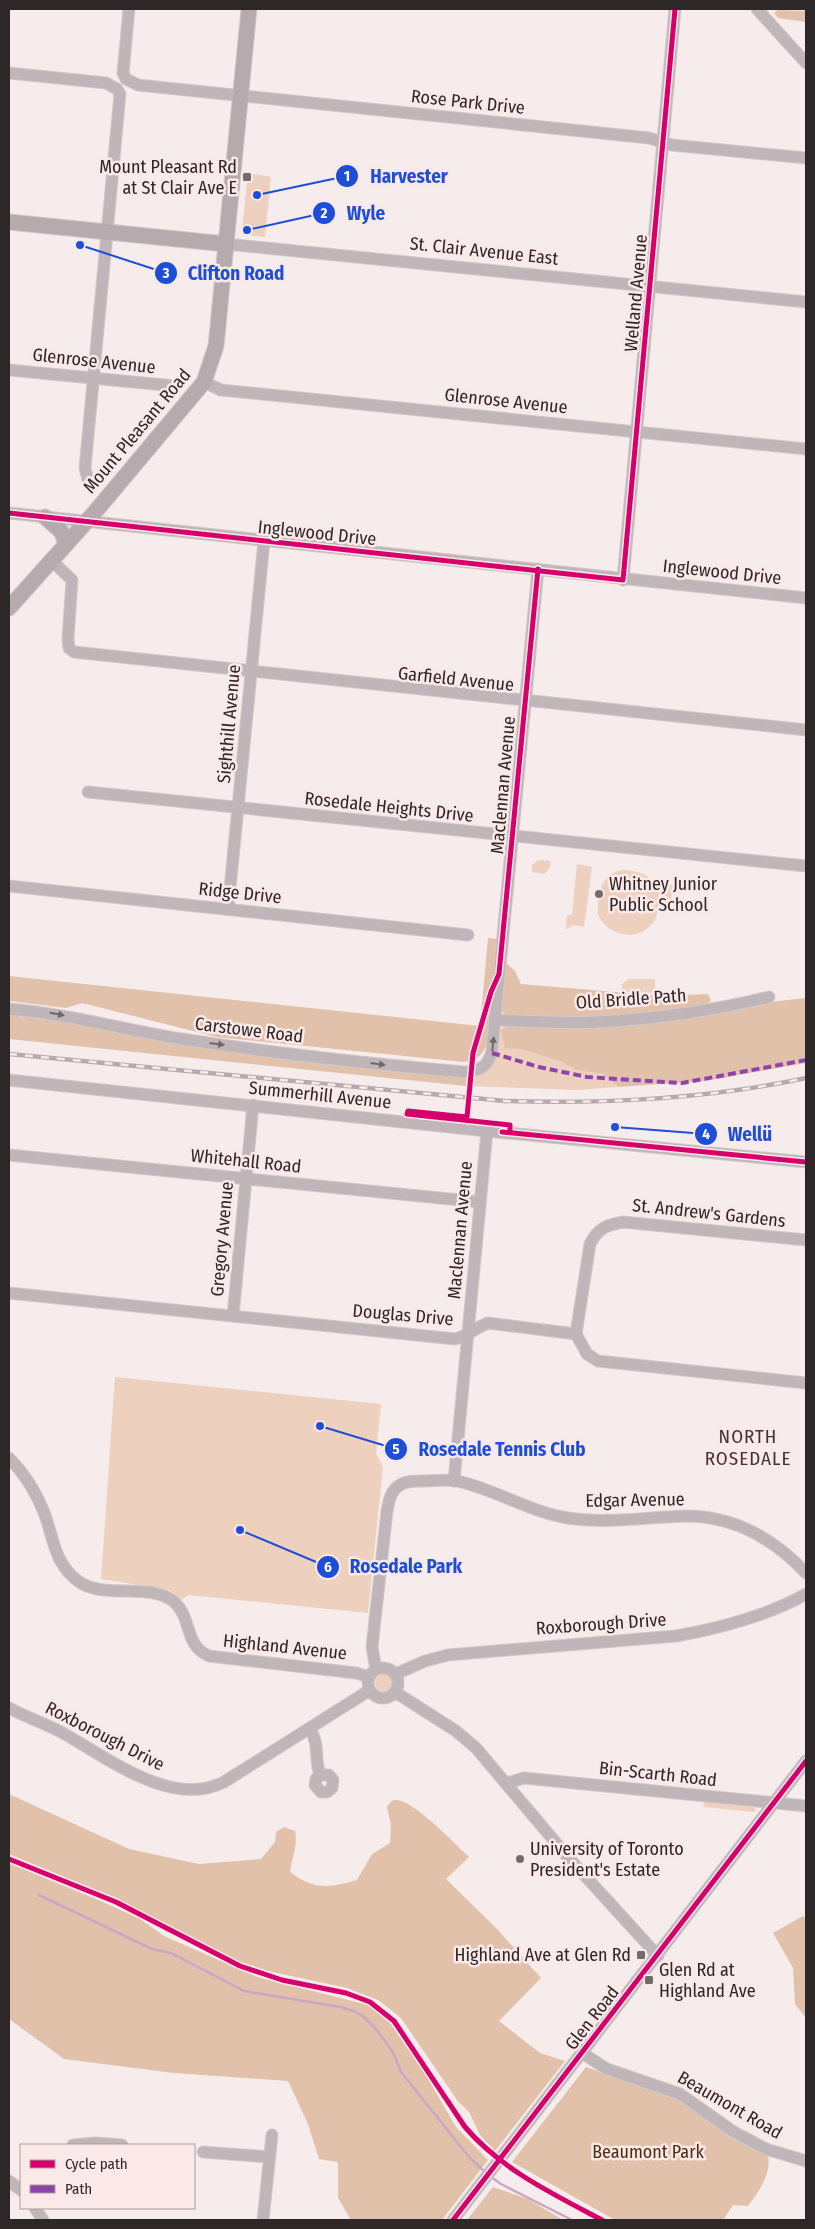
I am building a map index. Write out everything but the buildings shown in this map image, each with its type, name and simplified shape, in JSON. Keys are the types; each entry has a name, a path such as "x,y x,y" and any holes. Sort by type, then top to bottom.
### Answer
{"main road":[{"name":"Mount Pleasant Road","path":"9,608 87,520 204,382 216,346 249,9"},
{"name":"St. Clair Avenue East","path":"9,222 226,244"},
{"path":"46,517 61,531 66,543"}],"street":[{"name":"Rose Park Drive","path":"129,9 123,67 126,79 138,85 650,138 676,145 806,158"},
{"name":"Welland Avenue","path":"623,580 675,9"},
{"path":"757,9 806,63"},
{"path":"9,73 106,83 117,89 120,100 85,468 88,480"},
{"name":"St. Clair Avenue East","path":"226,244 806,302"},
{"name":"Glenrose Avenue","path":"9,370 175,386"},
{"name":"Glenrose Avenue","path":"204,382 221,390 806,449"},
{"name":"Inglewood Drive","path":"9,513 87,520 264,542 806,598"},
{"name":"Sighthill Avenue","path":"228,909 264,542"},
{"name":"Garfield Avenue","path":"51,560 72,580 68,639 69,648 74,652 806,730"},
{"name":"Maclennan Avenue","path":"486,1066 490,1061 495,1020 524,700 538,569"},
{"name":"Rosedale Heights Drive","path":"88,792 512,837 806,864"},
{"name":"Ridge Drive","path":"9,886 468,935"},
{"name":"Old Bridle Path","path":"495,1020 596,1022 663,1017 716,1010 769,997"},
{"name":"Carstowe Road","path":"9,1009 52,1013 187,1040 385,1065 464,1072 475,1072 486,1066"},
{"name":"Summerhill Avenue","path":"9,1080 487,1131 806,1162"},
{"name":"Gregory Avenue","path":"233,1316 253,1105"},
{"name":"Maclennan Avenue","path":"454,1481 487,1131"},
{"name":"Whitehall Road","path":"9,1155 480,1202"},
{"name":"St. Andrew's Gardens","path":"576,1334 590,1244 595,1234 606,1225 623,1222 806,1240"},
{"name":"Douglas Drive","path":"9,1293 424,1337 455,1339 468,1336 482,1325 488,1323 576,1334"},
{"path":"576,1334 587,1354 598,1361 806,1383"},
{"name":"Highland Avenue","path":"9,1458 21,1471 38,1500 59,1562 81,1583 96,1588 156,1594 169,1598 183,1613 194,1646 209,1656 356,1673 372,1673"},
{"name":"Edgar Avenue","path":"372,1673 372,1647 389,1500 393,1490 406,1482 454,1481 478,1486 544,1513 574,1519 617,1520 687,1516 725,1522 754,1532 772,1542 806,1573"},
{"name":"Roxborough Drive","path":"396,1674 425,1661 448,1655 686,1634 748,1619 806,1594"},
{"path":"389,1668 396,1674 398,1684 395,1692 382,1698 370,1690 372,1673 389,1668"},
{"name":"Roxborough Drive","path":"9,1708 60,1732 136,1774 183,1790 204,1790 218,1785 310,1730 370,1690"},
{"path":"395,1692 467,1739 507,1783 567,1856 658,1956"},
{"path":"310,1730 317,1740 317,1765 320,1775"},
{"name":"Glen Road","path":"454,2220 775,1804 806,1760"},
{"name":"Bin-Scarth Road","path":"507,1783 524,1778 806,1806"},
{"name":"Beaumont Road","path":"582,2053 607,2069 680,2094 734,2132 766,2149 806,2161"},
{"path":"263,2220 272,2135"},
{"path":"203,2152 270,2157"},
{"path":"9,2180 20,2188"},
{"path":"36,2209 43,2220"}],"shaded area":[{"path":"248,173 271,177 265,237 244,235 242,231"},
{"path":"538,860 550,861 551,865 545,874 532,872 532,865"},
{"path":"577,864 592,867 584,927 574,925 566,929 567,915 572,915"},
{"path":"625,870 650,878 654,882 659,894 658,911 654,922 645,930 630,935 614,931 602,921 598,914 598,899 602,885 611,875"},
{"path":"663,884 673,885 670,909 660,907"},
{"path":"628,979 655,979 655,993 622,992 622,984"},
{"path":"508,1025 512,1049 524,1050 562,1062 576,1070 603,1074 618,1087 578,1090 466,1086 466,1076 477,1075 499,1029"},
{"path":"115,1377 381,1404 376,1453 383,1467 368,1613 188,1595 181,1600 169,1590 101,1579"},
{"path":"380,1674 388,1674 393,1679 391,1690 380,1692 375,1687 375,1679"},
{"path":"704,1802 753,1807 756,1809 754,1812 703,1807"}],"green space":[{"path":"778,10 806,11 806,22 778,18 774,13"},
{"path":"488,938 497,939 492,986 470,1061 464,1062 217,1037 82,1003 66,1008 9,1001 9,976 480,1026"},
{"path":"506,963 515,971 521,984 662,996 708,994 711,1000 707,1005 608,1016 558,1018 508,1016 502,1012 501,1008"},
{"path":"806,998 806,1063 705,1081 618,1087 603,1074 576,1070 562,1062 524,1050 505,1048 501,1031 508,1025 536,1027"},
{"path":"490,1000 488,1041 481,1054 475,1059"},
{"path":"9,1015 95,1026 196,1047 466,1076 466,1086 9,1039"},
{"path":"9,1794 129,1849 199,1864 261,1859 275,1842 276,1832 284,1827 295,1831 296,1836 290,1872 306,1882 322,1886 338,1885 357,1880 372,1854 390,1843 391,1825 387,1807 394,1800 403,1801 422,1814 469,1857 446,1879 497,1929 541,1978 499,2021 540,2053 565,2061 495,2151 480,2135 469,2112 457,2100 401,2018 378,2000 347,1988 268,1971 235,1960 119,1900 9,1854"},
{"path":"9,1863 140,1919 164,1936 257,1977 368,2005 388,2020 424,2072 456,2127 488,2160 442,2220 351,2220 338,2198 338,2162 319,2159 308,2124 288,2081 174,2073 64,2059 9,2019"},
{"path":"803,1916 806,1918 806,2018 795,2004 793,1968 773,1933"},
{"name":"Beaumont Park","path":"586,2067 664,2093 682,2101 730,2137 768,2156 769,2162 766,2176 760,2189 748,2206 733,2205 723,2220 615,2220 512,2162"},
{"path":"493,2187 528,2199 563,2220 467,2220"}],"waterway":[{"path":"39,1895 152,1949 171,1953 244,1991 340,2007 354,2011 364,2017 376,2029 393,2052 401,2072 469,2157 485,2172"},
{"path":"491,2177 572,2220"}],"railway":[{"path":"9,1054 505,1101 619,1101 731,1091 806,1078"}],"marked path":[{"path":"492,1053 539,1067 587,1077 682,1083 806,1060"}],"cycle path":[{"path":"9,513 623,580 675,9"},
{"path":"510,1132 510,1125 407,1114 408,1111 467,1117 473,1053 491,992 499,974 538,569"},
{"path":"502,1132 806,1162"},
{"path":"453,2220 806,1761"},
{"path":"9,1859 116,1902 240,1966 282,1980 346,1993 370,2002 394,2021 465,2127 480,2142 495,2156 529,2180 602,2220"}],"place":[{"name":"Mount Pleasant Rd at St Clair Ave E","path":"247,177"},
{"name":"Harvester","path":"257,195"},
{"name":"Wyle","path":"247,230"},
{"name":"Clifton Road","path":"80,245"},
{"name":"Whitney Junior Public School","path":"599,894"},
{"name":"Wellü","path":"615,1127"},
{"name":"Rosedale Tennis Club","path":"320,1426"},
{"name":"Rosedale Park","path":"240,1530"},
{"name":"University of Toronto President's Estate","path":"520,1859"},
{"name":"Highland Ave at Glen Rd","path":"641,1955"},
{"name":"Glen Rd at Highland Ave","path":"649,1980"}],"district":[{"name":"NORTH ROSEDALE","path":"748,1447"}]}
